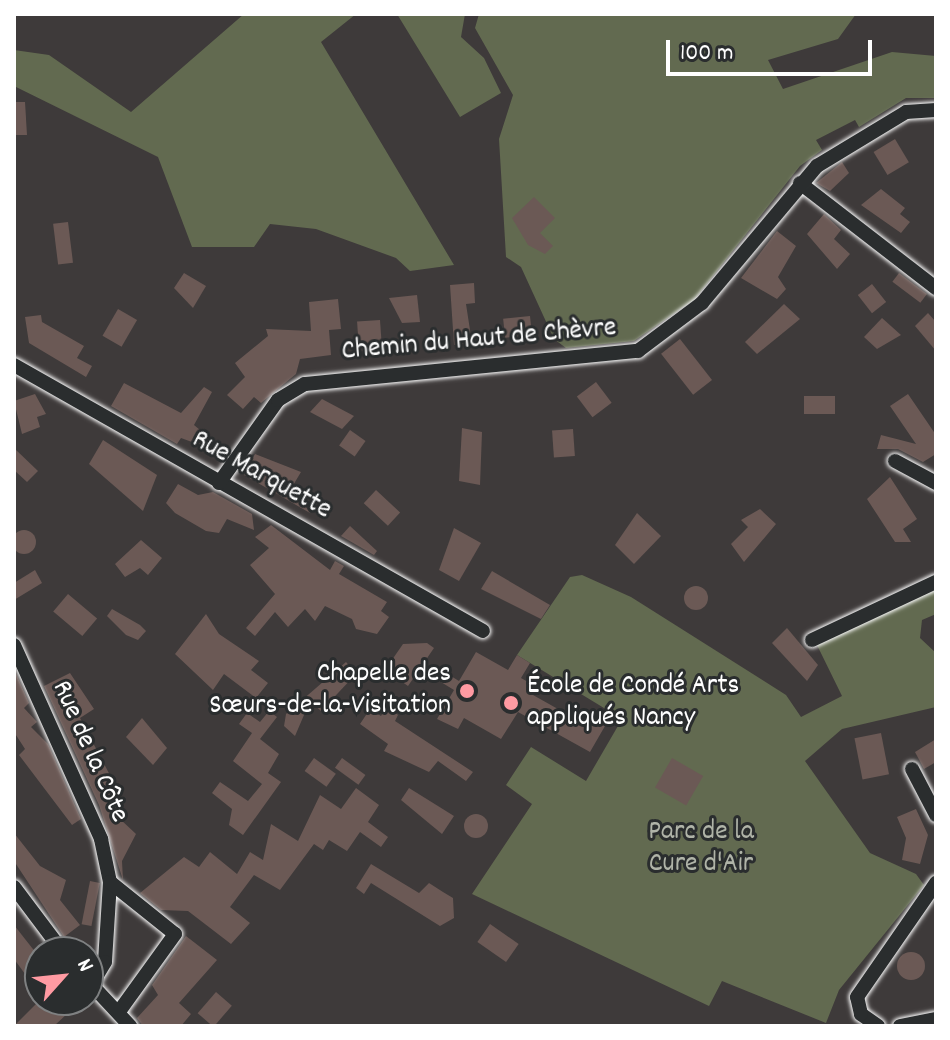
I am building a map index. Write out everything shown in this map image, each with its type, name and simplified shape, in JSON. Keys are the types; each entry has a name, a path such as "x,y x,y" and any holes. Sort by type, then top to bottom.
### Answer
{"street":[{"name":"Chemin du Haut de Chèvre","path":"219,483 272,407 305,384 645,348 712,293 800,183 896,117 936,110"},
{"path":"800,183 936,288"},
{"name":"Rue Marquette","path":"14,365 483,631"},
{"path":"895,461 936,483"},
{"path":"812,640 936,582"},
{"name":"Rue de la Côte","path":"14,645 96,822 110,882 104,963"},
{"path":"912,769 936,815"},
{"path":"110,882 175,934 118,1013"},
{"path":"878,1026 861,1014 857,997 936,883"},
{"path":"14,887 51,936"},
{"name":"Rue de la Côte","path":"104,998 130,1026"},
{"path":"900,1026 936,1019"}],"green space":[{"path":"244,14 356,14 321,42 454,265 410,271 396,258 316,229 270,224 254,247 192,247 158,157 14,86 14,50 49,55 131,112"},
{"path":"397,14 465,14 461,37 484,58 501,93 460,117"},
{"path":"479,14 856,14 838,39 768,60 783,89 892,52 936,56 936,98 906,98 859,127 855,120 816,140 822,150 800,166 694,300 634,341 566,348 554,339 521,267 506,257 499,139 513,95 475,28"},
{"name":"Parc de la Cure d'Air","path":"582,575 631,597 786,695 801,717 842,696 816,643 936,585 936,614 922,620 920,638 936,653 936,707 842,729 805,761 870,853 916,874 924,885 839,990 826,1023 722,981 709,1006 472,894 532,804 506,785 531,747 586,781 622,719 517,655 570,577"}],"building":[{"path":"14,102 25,102 27,135 14,135"},
{"path":"895,139 909,162 887,175 874,152"},
{"path":"842,162 849,173 830,191 816,183"},
{"path":"881,189 905,208 900,214 910,222 901,233 861,205"},
{"path":"534,197 555,218 540,233 553,246 545,254 528,245 512,218"},
{"path":"824,214 841,230 834,239 850,254 837,269 807,234"},
{"path":"68,222 73,263 58,265 53,224"},
{"path":"777,231 796,246 778,277 786,289 777,299 741,278"},
{"path":"184,273 206,286 193,308 174,288"},
{"path":"899,273 927,294 920,303 892,282"},
{"path":"474,283 475,303 466,304 472,343 454,345 450,285"},
{"path":"872,284 886,302 872,313 858,295"},
{"path":"417,295 420,322 402,323 389,298"},
{"path":"338,299 341,329 329,330 331,355 300,359 296,374 261,403 254,397 243,409 227,395 245,377 235,363 268,336 266,329 311,331 309,302"},
{"path":"784,304 800,319 757,354 745,342"},
{"path":"118,309 137,320 122,347 102,336"},
{"path":"928,313 936,322 936,351 915,326"},
{"path":"41,315 42,322 84,346 77,358 92,366 86,377 29,343 25,317"},
{"path":"530,316 532,335 505,338 503,319"},
{"path":"882,318 901,335 877,349 864,337"},
{"path":"380,320 382,350 359,352 357,322"},
{"path":"680,339 712,380 693,395 661,354"},
{"path":"596,382 612,403 592,417 577,396"},
{"path":"124,383 181,413 204,387 212,392 194,425 206,435 200,445 181,438 177,444 111,406"},
{"path":"35,394 46,414 37,417 40,427 22,434 14,401"},
{"path":"908,394 936,435 936,454 923,462 898,449 877,449 881,435 916,444 890,406"},
{"path":"804,396 835,396 835,414 804,414"},
{"path":"322,399 354,416 342,429 310,412"},
{"path":"462,428 482,432 480,485 459,481"},
{"path":"573,429 575,456 554,457 552,430"},
{"path":"350,430 366,441 355,456 339,446"},
{"path":"103,440 157,475 143,511 89,464"},
{"path":"14,448 38,471 27,482 14,470"},
{"path":"255,454 301,472 292,487 310,513 244,475"},
{"path":"890,477 917,519 903,529 911,542 895,542 867,499"},
{"path":"178,484 198,495 213,492 252,514 254,530 227,519 219,533 206,531 175,513 166,503"},
{"path":"376,490 400,513 388,526 364,503"},
{"path":"760,509 776,524 744,562 731,544 748,527 741,520"},
{"path":"637,513 661,536 634,564 615,545"},
{"path":"271,525 330,570 335,561 344,566 339,574 387,602 381,611 389,617 377,634 356,629 352,619 325,606 315,621 305,609 288,627 275,612 255,636 246,628 275,594 250,565 269,548 255,537"},
{"path":"350,526 377,551 374,555 341,536"},
{"path":"454,528 481,543 459,581 439,570"},
{"path":"24,530 32,534 36,542 32,550 24,554 16,550 12,542 16,534"},
{"path":"141,540 162,558 148,575 140,568 125,577 115,564"},
{"path":"35,570 42,583 14,600 14,583"},
{"path":"492,571 550,605 541,619 481,589"},
{"path":"696,586 705,589 708,598 705,607 696,610 687,607 684,598 687,589"},
{"path":"68,594 97,618 82,636 53,612"},
{"path":"112,609 146,631 138,640 126,635 107,616"},
{"path":"206,614 219,634 259,661 251,670 268,683 256,698 224,674 213,690 175,654"},
{"path":"787,628 818,665 807,681 772,643"},
{"path":"427,643 434,648 408,686 385,670 403,644"},
{"name":"École de Condé Arts appliqués Nancy","path":"476,652 508,670 517,655 530,663 521,678 537,687 533,695 590,727 595,720 605,726 590,752 518,712 501,739 464,718 458,729 437,719 454,690 431,676 436,667 459,681"},
{"path":"346,662 356,674 321,711 310,701 295,736 284,726 286,714"},
{"path":"14,669 29,703 24,708 37,722 31,727 48,744 81,819 72,825 19,755 25,749 14,732"},
{"path":"70,673 94,709 80,718 123,800 119,818 136,834 122,861 123,880 99,805 44,686"},
{"path":"387,706 398,715 395,721 473,772 466,781 438,761 429,772 384,751 388,744 360,724 370,709 381,716"},
{"path":"269,711 277,717 260,739 279,754 268,773 281,782 243,835 229,825 232,809 212,793 220,782 248,801 262,784 233,761 252,733 239,724 247,713 260,722"},
{"path":"142,718 167,748 153,765 126,737"},
{"path":"881,733 889,774 863,779 854,738"},
{"path":"936,739 936,762 924,769 915,752"},
{"path":"314,758 336,774 326,787 305,771"},
{"path":"342,758 365,775 358,785 335,768"},
{"path":"672,758 703,776 686,805 655,787"},
{"path":"356,788 379,805 368,822 388,837 381,847 360,832 347,851 329,840 323,850 314,844 280,890 254,875 230,907 250,923 231,944 188,911 161,910 140,893 184,857 199,867 210,852 237,874 250,852 263,860 271,824 298,841 320,795 341,809"},
{"path":"409,788 454,816 442,834 401,800"},
{"path":"916,809 928,835 920,864 902,860 906,838 897,817"},
{"path":"476,814 484,818 488,826 484,834 476,838 468,834 464,826 468,818"},
{"path":"14,833 40,866 66,880 60,900 80,925 63,936 14,861"},
{"path":"371,864 419,893 429,883 453,898 454,918 440,926 371,883 364,894 356,888"},
{"path":"90,881 100,883 91,926 82,924"},
{"path":"490,924 519,944 506,962 477,942"},
{"path":"14,925 24,938 24,973 14,959"},
{"path":"186,936 217,960 179,1003 191,1014 181,1026 143,1026 137,1018 158,995 152,985"},
{"path":"911,952 921,956 925,966 921,976 911,980 901,976 897,966 901,956"},
{"path":"216,992 232,1006 214,1026 198,1013"},
{"path":"24,1016 65,1016 54,1026 14,1026"}],"place":[{"name":"Chapelle des Sœurs-de-la-Visitation","path":"467,691"},
{"name":"École de Condé Arts appliqués Nancy","path":"511,703"}]}
